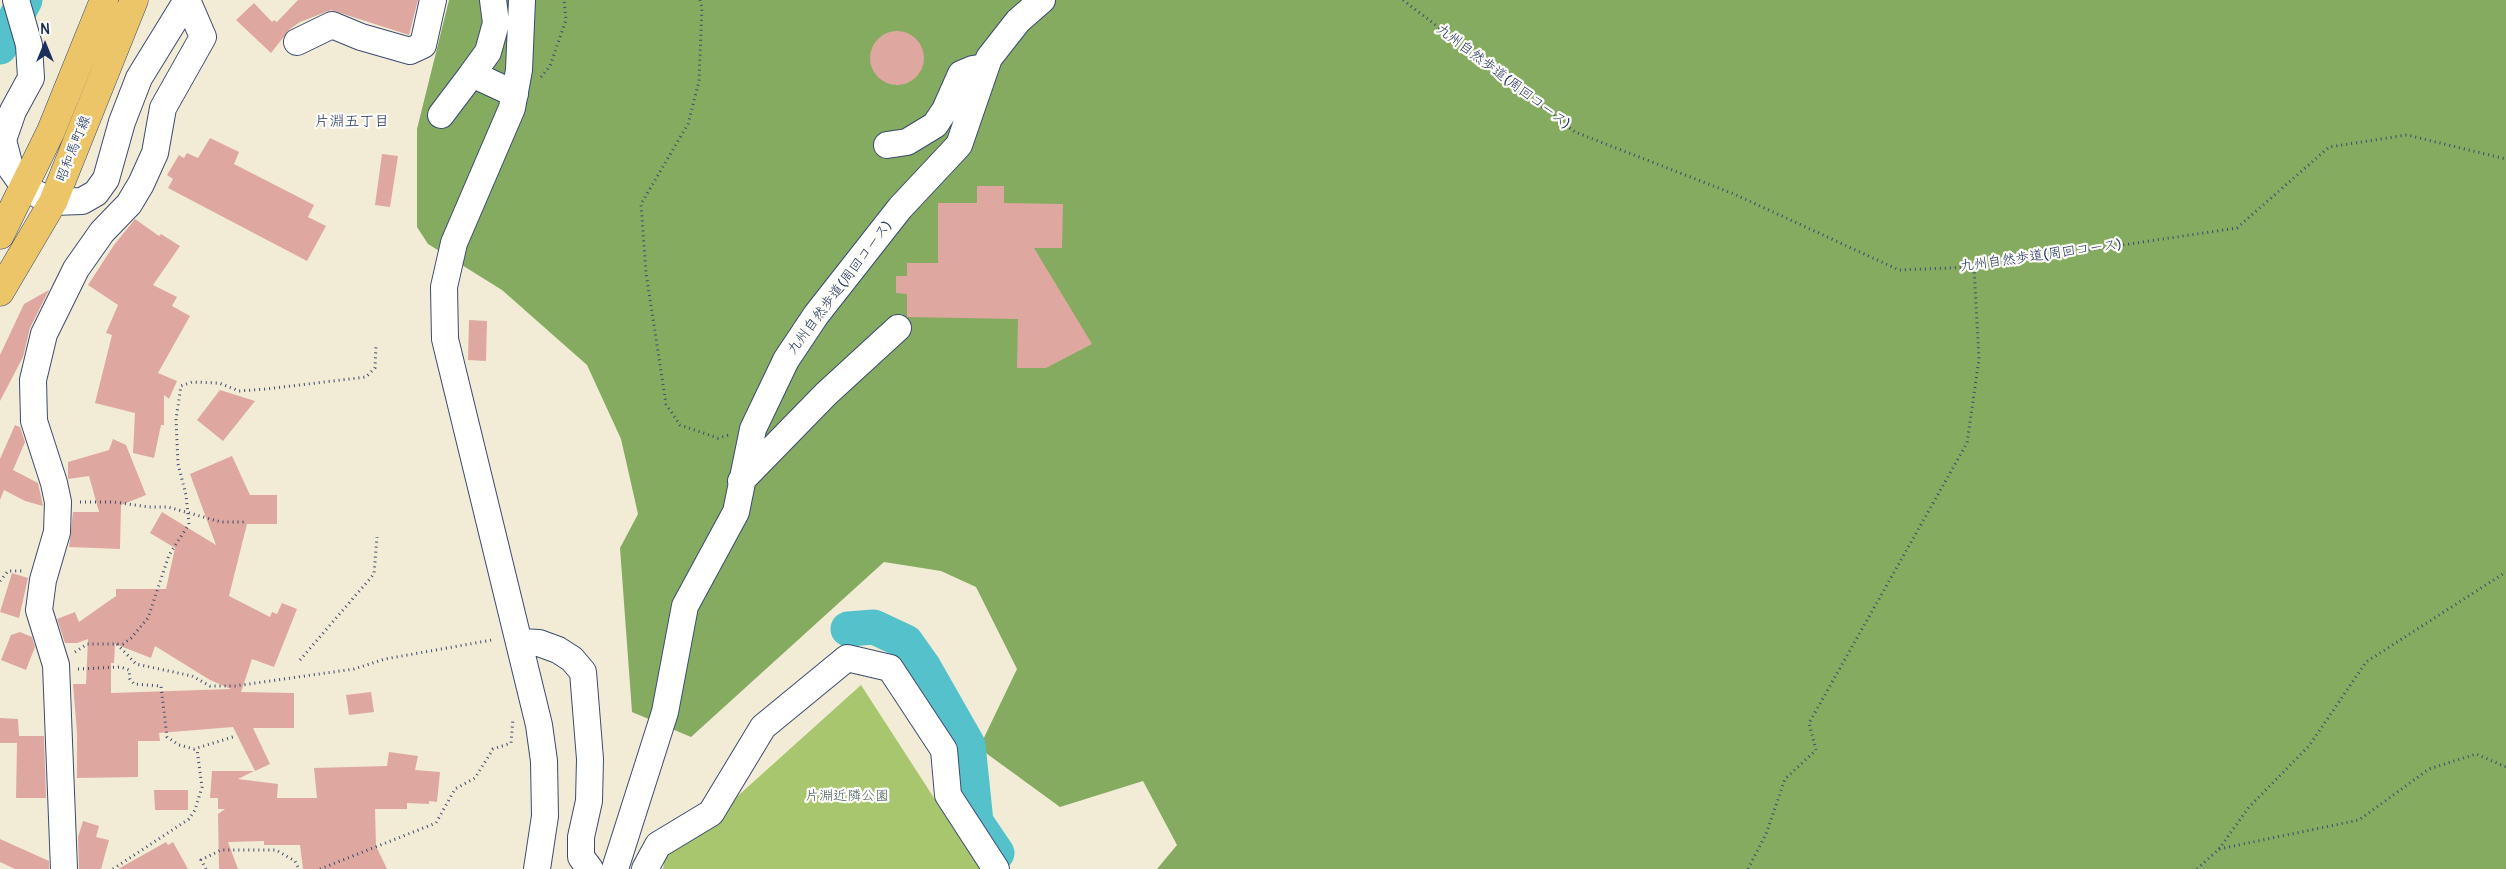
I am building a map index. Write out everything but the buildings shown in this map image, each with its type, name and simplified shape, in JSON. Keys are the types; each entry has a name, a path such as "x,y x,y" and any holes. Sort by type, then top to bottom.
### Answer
{"main road":[{"name":"昭和馬町線","path":"0,236 25,188 104,0"},
{"name":"昭和馬町線","path":"0,292 53,202 134,0"}],"street":[{"path":"16,0 29,45 32,78 13,110 3,140 10,167 25,188 53,202 82,201 96,193 106,179 122,122 139,78 187,0"},
{"path":"64,869 56,668 39,610 43,580 57,532 58,502 54,483 34,422 33,380 44,334 76,269 102,232 129,204 156,153 163,108 203,36 187,0"},
{"path":"297,42 332,25 361,38 410,51 423,45 433,0"},
{"path":"441,115 488,52 496,23 493,0"},
{"path":"522,0 519,70 512,108 454,243 444,287 445,339 540,725 544,760 545,816 537,869"},
{"name":"九州自然歩道(周回コース)","path":"615,869 665,712 685,606 736,512 753,429 786,360 816,315 900,208 960,145 989,58 1018,21 1042,0"},
{"path":"887,144 907,142 935,125 945,110 960,74 985,67"},
{"path":"472,74 514,94"},
{"path":"741,481 826,394 898,328"},
{"path":"520,642 539,643 558,650 572,659 583,672 590,759 589,801 581,836 581,857 590,869"},
{"path":"645,869 658,844 711,813 763,727 846,658 890,668 944,750 948,794 996,869"}],"path":[{"path":"514,94 528,91 550,66 566,20 564,0"},
{"path":"700,0 702,7 699,81 688,124 641,204 646,273 666,404 680,425 718,438 753,429"},
{"name":"九州自然歩道(周回コース)","path":"1403,0 1575,132 1734,194 1899,270 1974,267 2237,228 2329,147 2407,135 2506,160"},
{"path":"1748,869 1766,834 1785,779 1816,750 1810,723 1967,443 1979,359 1974,267"},
{"path":"56,668 87,644 123,644 131,638 148,618 169,555 189,524 189,513 178,464 176,419 182,386 192,382 219,383 239,391 366,377 375,368 376,345"},
{"path":"58,502 114,502 149,507 168,507 221,522 244,522"},
{"path":"300,660 374,574 377,538"},
{"path":"2197,869 2219,849 2249,807 2309,746 2366,662 2506,572"},
{"path":"117,644 136,664 192,676 210,686 235,686 354,669 384,659 492,640"},
{"path":"56,668 121,667 129,670 130,680 134,684 161,686 167,736 179,745 197,748 236,736"},
{"path":"320,869 436,823 455,789 475,778 493,749 511,743 514,700 529,682"},
{"path":"113,869 189,818 195,810 202,787 197,748"},
{"path":"2219,849 2359,820 2429,768 2476,754 2506,767"},
{"path":"206,869 201,860 221,850 276,850 295,861 299,869"}],"green space":[{"path":"449,0 2506,0 2506,869 1157,869 1177,845 1143,781 1060,807 979,748 1017,669 976,587 941,571 884,562 691,737 632,712 620,548 638,514 621,439 587,365 502,290 428,244 417,227 417,129"},
{"name":"片淵近隣公園","path":"861,685 980,869 663,869 666,853 711,820"}],"waterway":[{"path":"0,47 25,0"},
{"path":"848,629 874,627 906,642 923,666 968,745 976,822 997,853"}],"district":[{"name":"片淵五丁目","path":"352,122"}]}
